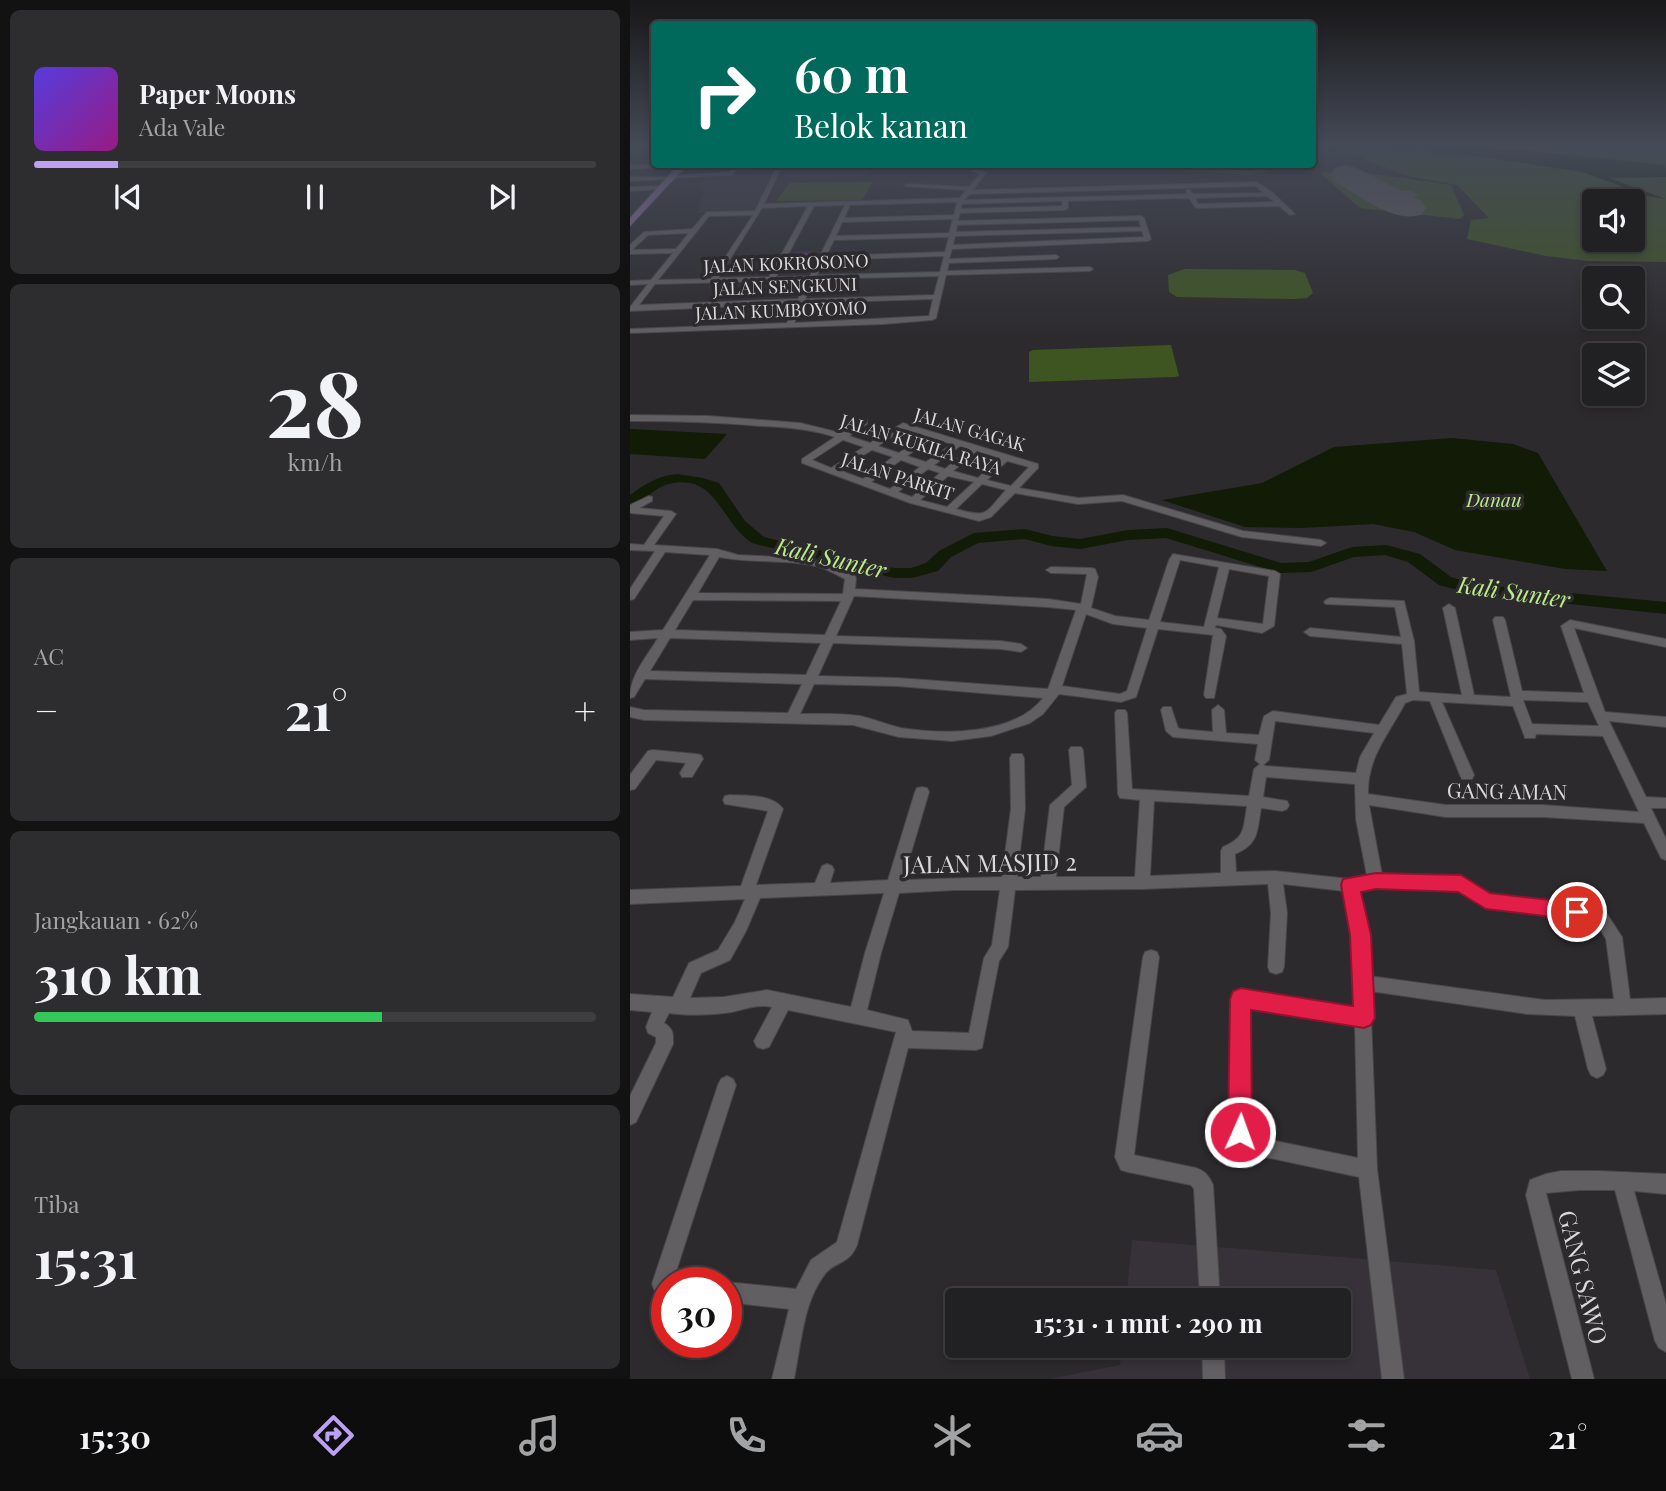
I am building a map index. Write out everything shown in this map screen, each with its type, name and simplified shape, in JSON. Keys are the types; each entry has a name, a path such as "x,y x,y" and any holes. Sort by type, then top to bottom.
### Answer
{"street":[{"path":"632,309 709,213 755,209"},
{"path":"713,281 759,209"},
{"path":"771,279 810,209"},
{"path":"789,326 845,209"},
{"path":"932,318 958,209"},
{"path":"956,217 1049,209"},
{"path":"1286,209 1292,214"},
{"path":"840,220 956,217 1055,220 1140,218 1148,239 1055,243 949,254"},
{"path":"1055,220 1058,270"},
{"path":"831,238 1144,229"},
{"path":"630,251 646,233 693,232"},
{"path":"630,251 678,251"},
{"path":"822,258 949,254 1056,257"},
{"name":"JALAN KOKROSONO","path":"630,283 1090,269"},
{"name":"JALAN SENGKUNI","path":"632,309 937,297"},
{"name":"JALAN KUMBOYOMO","path":"630,331 932,318"},
{"name":"JALAN KUKILA RAYA","path":"630,418 708,419 791,425 842,436 927,467 1014,489 1077,501 1128,499 1242,534 1321,543"},
{"path":"842,436 864,422"},
{"name":"JALAN GAGAK","path":"870,446 901,426 1035,466 1014,489"},
{"path":"865,482 930,435"},
{"name":"JALAN PARKIT","path":"842,436 806,459 807,463 913,501 985,517 1014,489"},
{"path":"892,492 958,443"},
{"path":"832,471 870,446"},
{"path":"913,501 975,448"},
{"path":"949,510 1006,457"},
{"path":"630,510 649,499"},
{"path":"630,510 671,514 647,548"},
{"path":"630,547 717,552 738,558 827,566 851,578 849,595 792,718"},
{"path":"630,597 662,549"},
{"path":"630,694 717,552"},
{"path":"640,675 809,678 1128,697 1132,694 1155,625 1175,558 1180,556 1276,574 1269,622 1262,629 1155,625 1113,620 1084,609 1048,603 849,595 691,596"},
{"path":"1210,625 1225,565"},
{"path":"630,712 644,715 861,720 899,732 919,735 981,733 1005,727 1033,715 1054,691 1084,609 1093,577 1091,571 1051,570"},
{"path":"1330,602 1400,604 1408,641 1413,696"},
{"path":"1449,608 1469,700"},
{"path":"1499,620 1517,698 1531,732 1608,731"},
{"path":"1210,625 1220,636 1210,695"},
{"path":"1666,643 1600,628 1567,625 1592,698 1666,854"},
{"path":"1310,632 1408,641"},
{"path":"630,636 666,634 1001,645 1021,648"},
{"path":"1376,881 1362,799 1362,779 1367,758 1400,700 1413,696 1469,700 1592,698"},
{"path":"1434,697 1467,775"},
{"path":"1167,710 1174,733 1265,740"},
{"path":"1218,710 1220,737"},
{"path":"1121,713 1124,793 1282,805"},
{"path":"1230,877 1228,852 1249,838 1268,719 1273,716 1384,730"},
{"path":"1601,716 1666,722"},
{"path":"1048,882 1057,804 1079,787 1076,750"},
{"path":"630,785 653,755 696,759 687,773"},
{"path":"904,1039 975,1042 992,958 1000,947 1018,799 1017,758"},
{"path":"1262,767 1362,779"},
{"path":"859,1014 922,792"},
{"path":"1142,883 1147,794"},
{"name":"GANG AMAN","path":"1362,799 1446,811 1543,811 1650,818"},
{"path":"630,1116 664,1044 665,1033 654,1027 695,968 724,955 741,926 776,809 767,804 730,800"},
{"path":"1642,802 1666,803"},
{"path":"820,889 827,870"},
{"name":"JALAN MASJID 2","path":"630,897 1048,882 1142,883 1230,877 1275,877 1350,885 1376,881 1461,884 1486,901 1563,908 1602,919 1614,937 1623,1005"},
{"path":"1275,877 1279,913 1276,967"},
{"path":"1350,885 1360,935 1368,1169 1393,1379"},
{"path":"1151,957 1124,1157 1128,1163 1196,1177 1203,1185 1209,1288"},
{"path":"1363,983 1528,1007 1582,1009 1623,1005 1666,1006"},
{"path":"630,1002 671,1006 728,1005 753,997 859,1014 902,1026 904,1039 847,1245 839,1256 820,1264 802,1300 783,1379"},
{"path":"1364,1018 1241,999 1240,1132 1251,1145 1368,1169"},
{"path":"763,1041 784,1001"},
{"path":"1582,1009 1597,1069"},
{"path":"668,1267 727,1085"},
{"name":"GANG SAWO","path":"1583,1379 1536,1195 1537,1187 1541,1183 1574,1180 1622,1182"},
{"path":"1666,1184 1622,1182 1666,1341"},
{"path":"742,1294 802,1300"},
{"path":"1213,1358 1214,1379"}],"shaded area":[{"path":"699,209 756,209 755,213 698,213"},
{"path":"1132,1240 1496,1270 1530,1379 1049,1379 1120,1365 1121,1358 1351,1358 1351,1288 1127,1288"}],"green space":[{"path":"1372,209 1462,209 1464,215 1460,219"},
{"path":"1481,209 1582,209 1582,252 1645,252 1645,209 1666,209 1666,262 1588,261 1546,256 1467,239 1471,220 1489,218"},
{"path":"1184,269 1295,270 1305,273 1313,293 1307,298 1293,299 1177,297 1169,292 1168,275"},
{"path":"1171,345 1179,376 1029,382 1029,352 1033,350"}],"water":[{"path":"630,429 727,434 705,459 630,454"},
{"name":"Danau","path":"1452,438 1513,444 1538,453 1607,571 1565,569 1455,550 1414,532 1373,524 1302,528 1245,527 1162,500 1262,483 1334,447"}],"building":[{"path":"811,252 802,266 782,267 792,253"}],"waterway":[{"name":"Kali Sunter","path":"630,502 661,481 686,479 703,482 715,488 739,524 758,540 894,573 912,573 932,567 945,554 974,538 1025,534 1051,541 1080,544 1128,535 1167,533 1280,568 1311,567 1352,552 1386,550 1414,558 1445,581 1474,589 1666,608"}],"route":[{"path":"1240,1132 1241,999 1244,997 1364,1018 1360,935 1350,885 1376,881 1461,884 1486,901 1563,908 1577,912"}]}
